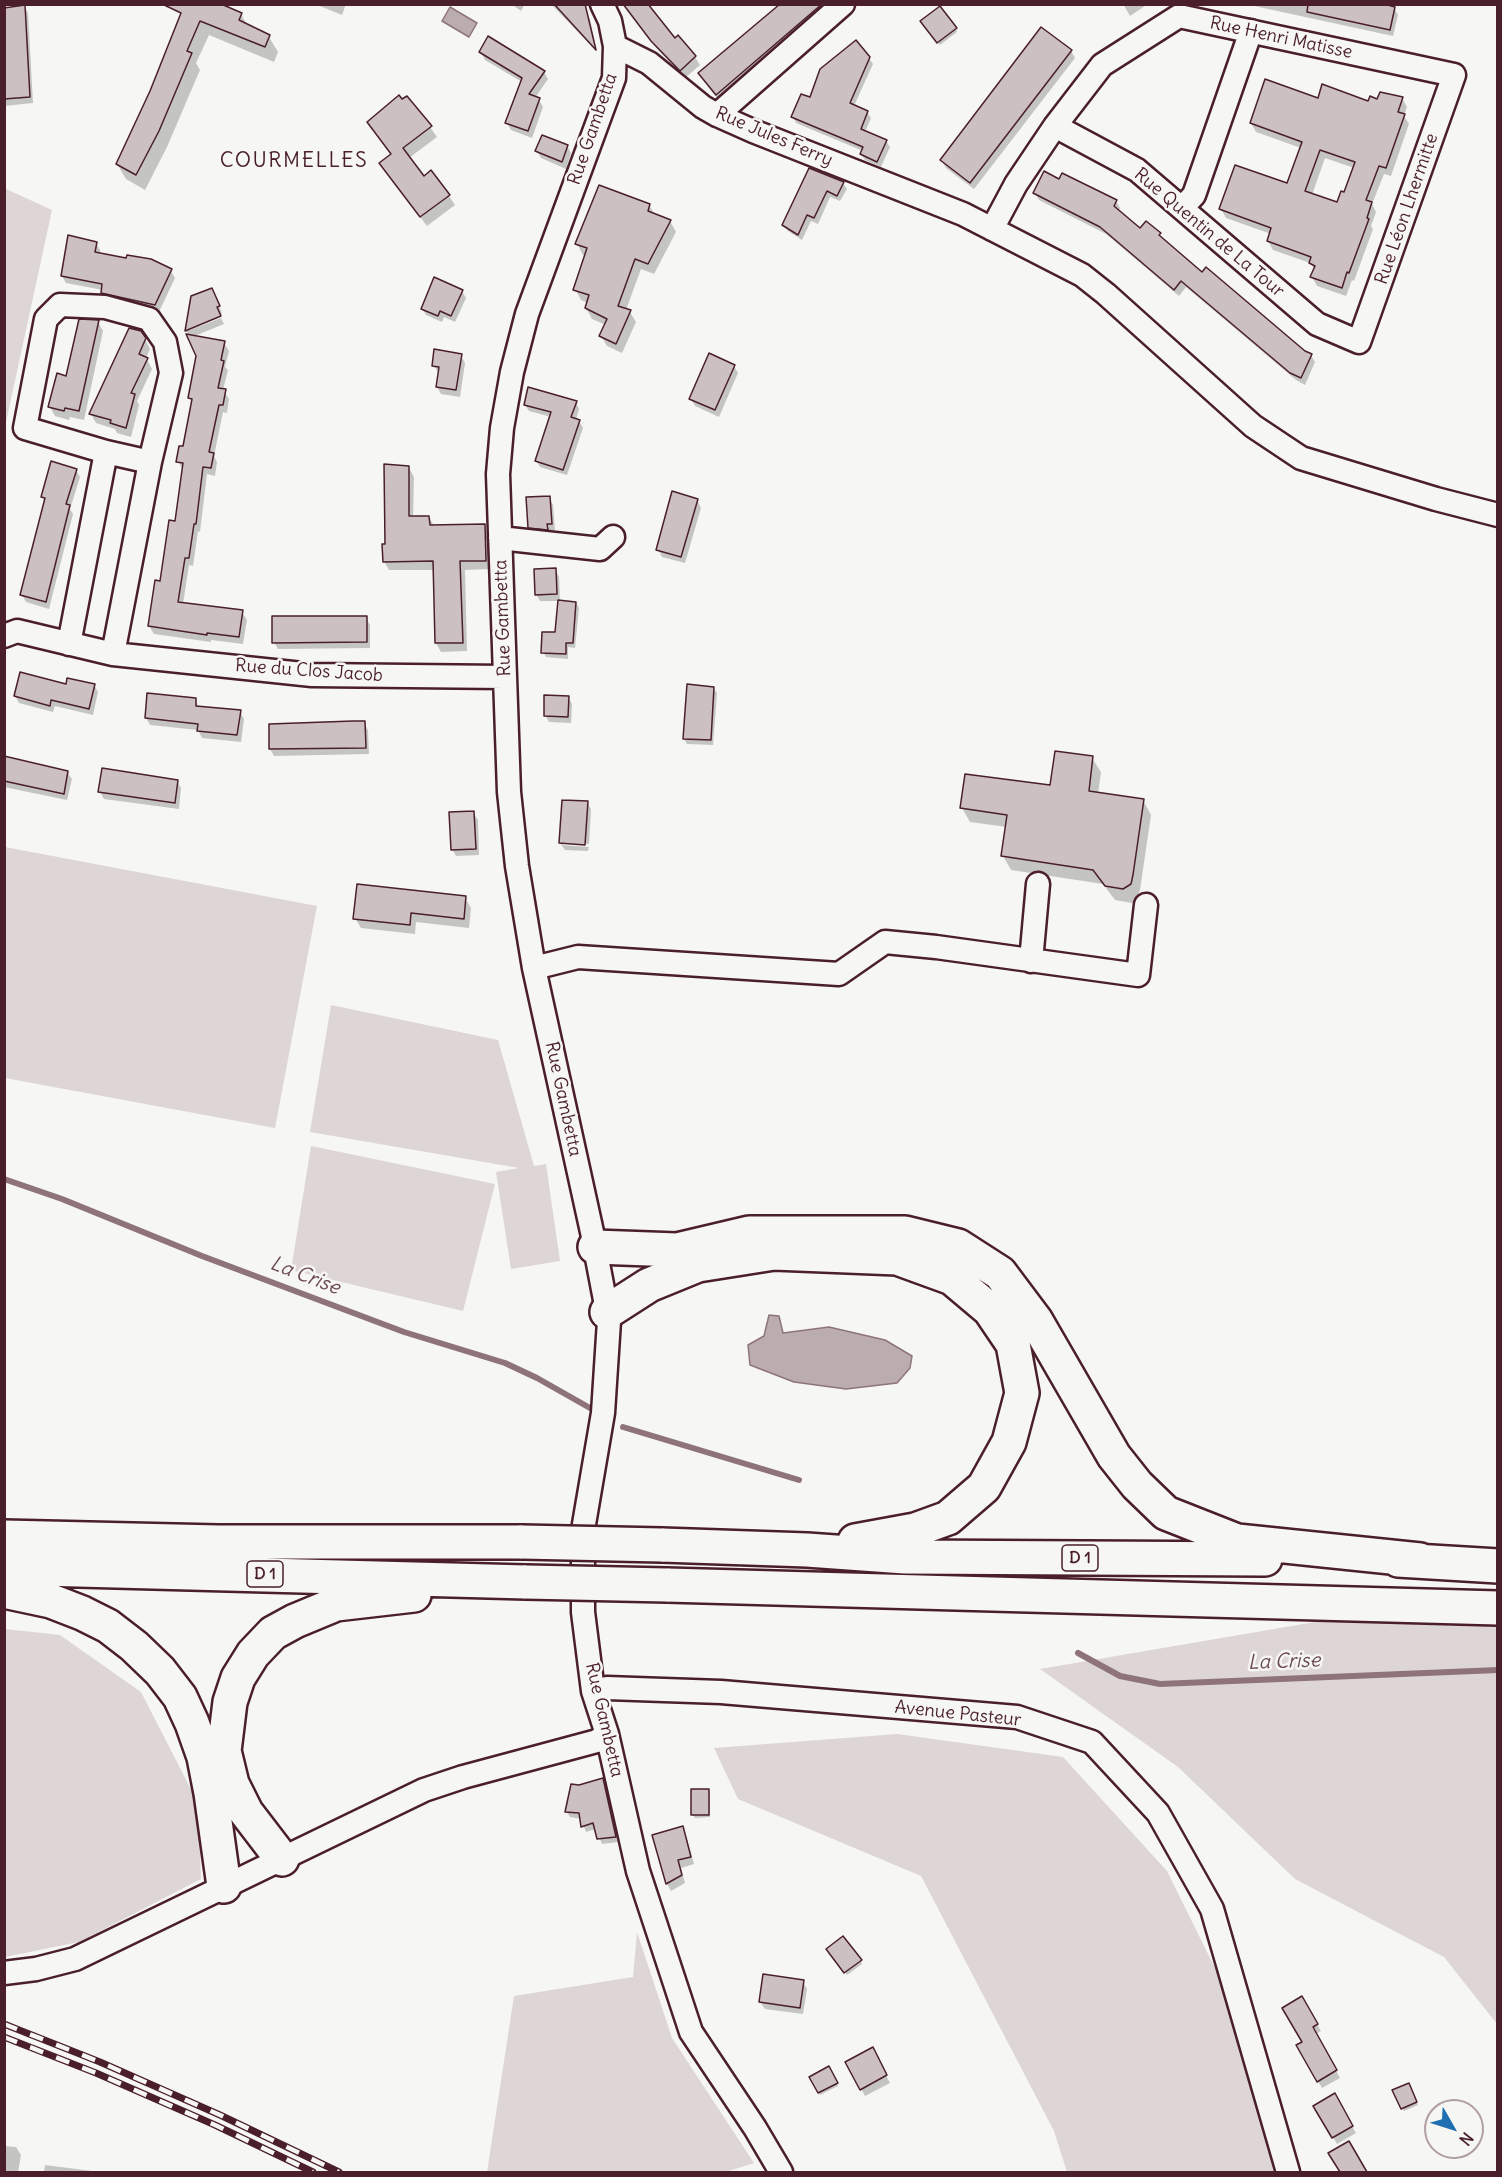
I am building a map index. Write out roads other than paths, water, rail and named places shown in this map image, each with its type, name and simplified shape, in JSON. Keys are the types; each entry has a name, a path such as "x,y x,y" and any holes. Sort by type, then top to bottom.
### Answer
{"highway":[{"path":"595,1247 677,1250 749,1233 905,1233 958,1246 1000,1273 1036,1322 1114,1456 1137,1485 1166,1513 1237,1541 1420,1560"},
{"path":"607,1312 649,1285 698,1264 774,1254 897,1258 952,1278 990,1311 1013,1344 1022,1393 1009,1442 984,1487 948,1518 915,1530 807,1550"},
{"name":"D 1","path":"4,1537 218,1542 522,1542 807,1550 905,1557 1420,1560 1497,1566"},
{"name":"D 1","path":"4,1568 1497,1608"},
{"path":"282,1859 246,1812 232,1784 224,1751 230,1702 238,1678 253,1654 273,1633 318,1610 336,1604 526,1582"},
{"path":"4,1591 51,1602 82,1613 108,1626 134,1646 160,1671 180,1697 204,1757 224,1886"}],"street":[{"name":"Rue Gambetta","path":"602,4 610,21 615,46 614,78 527,314 502,428 498,474 509,792 517,866 534,968 609,1321 603,1413 583,1530 583,1612 593,1691 607,1734 639,1871 691,2032 755,2128 781,2172"},
{"path":"717,115 843,4"},
{"name":"Rue Henri Matisse","path":"992,229 1016,184 1055,126 1102,65 1179,15 1454,75"},
{"path":"1182,208 1194,195 1251,31"},
{"name":"Rue Jules Ferry","path":"615,46 649,63 702,107 717,115 963,214 1082,275 1253,426 1302,458 1497,515"},
{"name":"Rue Léon Lhermitte","path":"1359,342 1454,75"},
{"name":"Rue Quentin de La Tour","path":"1055,126 1137,170 1317,324 1359,342"},
{"path":"113,654 150,462 171,373 165,342 149,320 105,307 60,305 46,319 25,428 106,452 150,462"},
{"path":"69,644 106,452"},
{"path":"500,538 600,549 613,537"},
{"name":"Rue du Clos Jacob","path":"4,636 17,631 113,654 312,675 505,677"},
{"path":"1031,961 1038,884"},
{"path":"534,968 578,957 839,974 885,942 1138,975 1146,905"},
{"name":"Avenue Pasteur","path":"593,1691 607,1688 721,1692 1017,1717 1092,1742 1158,1813 1212,1909 1288,2172"},
{"path":"4,1972 44,1968 75,1959 424,1790 463,1777 597,1741 607,1734"}],"waterway":[{"name":"La Crise","path":"4,1179 62,1199 202,1256 404,1332 505,1363 590,1408"},
{"name":"La Crise","path":"623,1427 799,1480"},
{"name":"La Crise","path":"1078,1653 1120,1676 1160,1684 1498,1670"}],"railway":[{"path":"4,2024 100,2062 220,2115 339,2172"},
{"path":"4,2037 96,2073 215,2125 313,2172"}],"district":[{"name":"COURMELLES","path":"294,161"}]}
